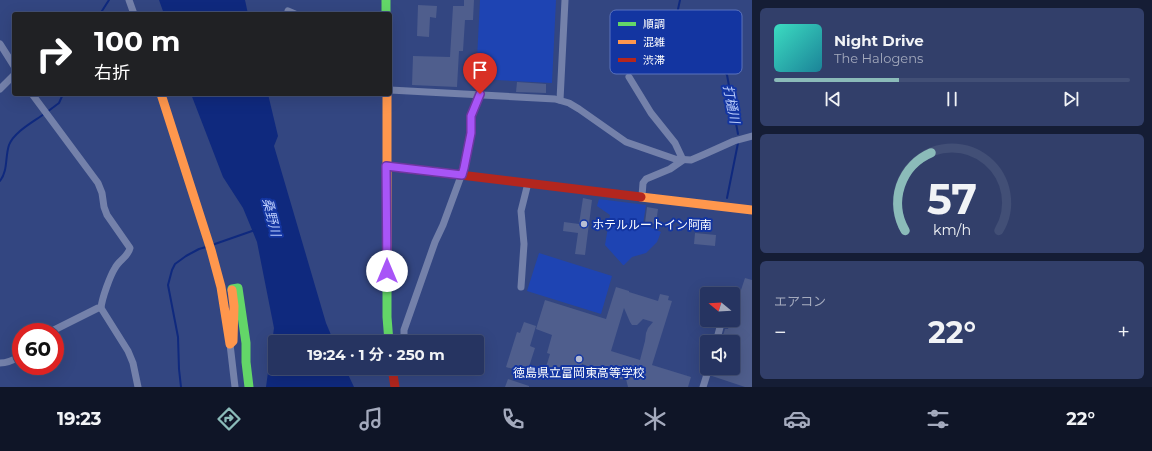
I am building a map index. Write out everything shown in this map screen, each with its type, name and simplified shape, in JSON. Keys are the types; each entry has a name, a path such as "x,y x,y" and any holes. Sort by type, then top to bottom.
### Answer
{"street":[{"path":"129,0 133,12"},
{"path":"386,0 386,12"},
{"path":"560,100 565,0"},
{"path":"0,44 12,63"},
{"path":"0,89 12,76"},
{"path":"629,77 651,113 675,143 683,160"},
{"path":"392,90 480,94 560,100 579,109 626,142 675,159 691,160 734,141 752,136"},
{"path":"404,335 404,330 435,242 443,226 462,175 471,133 471,116 480,94"},
{"path":"33,96 98,183 102,192 107,216 130,248 129,253 115,268 102,301 102,308 128,351 133,363 138,387"},
{"path":"162,96 211,250 221,287 235,387"},
{"path":"387,96 386,166 388,335"},
{"path":"642,196 643,183 646,179 670,169 683,160"},
{"path":"386,166 752,210"},
{"path":"520,288 524,244 521,211 528,183"},
{"path":"230,344 232,341 234,306 232,289 238,288 246,343 246,362 249,387"},
{"path":"64,325 98,308 102,308"},
{"path":"0,363 12,361"},
{"path":"393,375 395,387"},
{"path":"703,387 707,375"}],"shaded area":[{"path":"480,0 556,0 552,83 476,79"},
{"path":"599,199 646,205 643,224 661,232 657,242 646,253 632,257 623,265 605,245 610,215 597,206"},
{"path":"539,253 612,276 601,314 527,291"}],"water":[{"path":"159,0 245,0 248,12 163,12"},
{"name":"桑野川","path":"192,96 268,96 278,136 274,146 326,323 331,335 273,335 274,328 257,242 243,208 223,177"},
{"path":"268,372 268,375 348,375 354,387 266,387"}],"building":[{"path":"464,0 474,0 473,20 465,20 463,51 459,51 457,87 412,85 413,56 450,57 453,6 464,6"},
{"path":"418,5 437,6 436,18 430,17 429,37 417,36"},
{"path":"517,82 546,84 546,93 516,92"},
{"path":"583,198 592,200 585,255 575,254 578,233 563,231 564,222 579,224"},
{"path":"647,207 658,209 656,224 645,223"},
{"path":"695,233 716,235 715,246 694,244"},
{"path":"745,278 752,280 752,387 745,387 712,376 740,375 740,335 723,335 725,329 728,329 729,327 740,327 740,293"},
{"path":"616,287 658,301 660,294 669,296 668,300 672,301 652,365 691,377 688,387 628,387 626,379 611,377 592,370 593,368 582,364 580,370 567,368 566,371 546,367 550,354 547,353 552,335 536,329 545,300 606,319","holes":["624,308 632,325 637,325 643,319 653,322 646,333 640,360 611,351"]},
{"path":"524,322 536,326 530,346 535,348 527,373 506,367 517,332 520,333"},
{"path":"508,379 529,386 529,387 505,387"}],"waterway":[{"path":"101,12 109,0"},
{"name":"打樋川","path":"678,10 680,0"},
{"name":"打樋川","path":"726,74 738,134"},
{"path":"47,112 59,103 62,96"},
{"path":"0,181 3,177 11,140 24,128 44,114"},
{"name":"打樋川","path":"727,198 738,143"},
{"path":"212,245 255,230"},
{"path":"181,387 178,337 168,285 175,264 186,256 206,247"}],"traffic: fast":[{"path":"386,0 386,12"},
{"path":"387,277 388,335"},
{"path":"232,290 238,288 246,343 246,362 249,387"}],"traffic: slow":[{"path":"162,96 211,250 221,287 230,344 233,341 234,306 232,290"},
{"path":"387,96 387,277"},
{"path":"641,197 752,210"}],"traffic: jam":[{"path":"386,166 641,197"},
{"path":"393,375 395,387"}],"place":[{"name":"ホテルルートイン阿南","path":"584,224"},
{"name":"徳島県立富岡東高等学校","path":"579,359"}],"route":[{"path":"387,271 386,166 462,175 471,133 471,116 480,94"}]}
